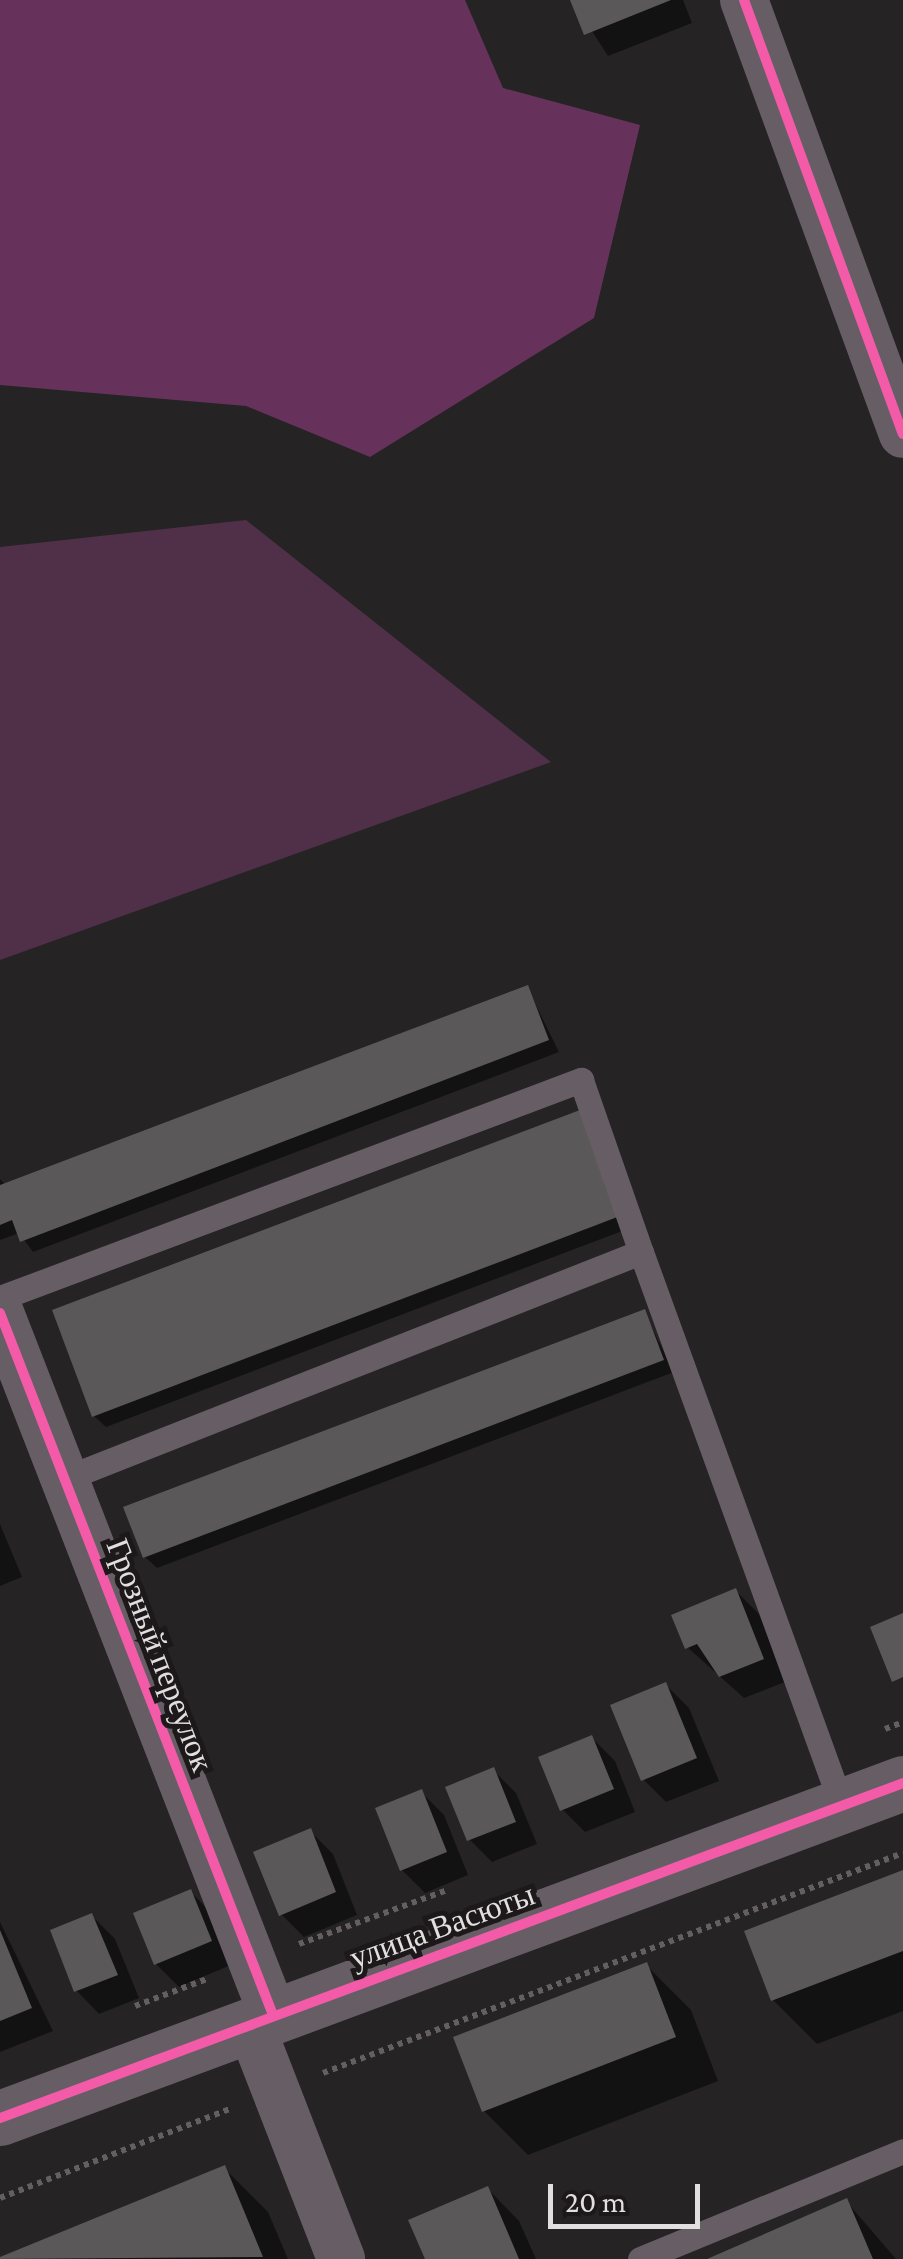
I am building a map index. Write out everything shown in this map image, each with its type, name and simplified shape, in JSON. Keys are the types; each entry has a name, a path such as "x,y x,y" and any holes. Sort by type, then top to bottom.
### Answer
{"street":[{"path":"744,0 903,434"},
{"name":"Грозный переулок","path":"0,1313 262,2019 276,2090 341,2259"},
{"name":"улица Васюты","path":"0,2118 903,1783"}],"lane":[{"path":"0,1298 581,1080 842,1806"},
{"path":"64,1479 641,1252"},
{"path":"640,2259 903,2150"}],"path":[{"path":"0,2198 903,1853"}],"shaded area":[{"path":"0,0 465,0 503,88 640,125 594,318 370,457 246,406 0,385"},
{"path":"246,520 551,762 0,960 0,547"}],"building":[{"path":"570,0 671,0 584,35"},
{"path":"528,985 549,1040 20,1242 12,1220 0,1225 0,1185"},
{"path":"580,1110 620,1216 92,1417 52,1310"},
{"path":"645,1309 664,1360 143,1558 123,1507"},
{"path":"736,1588 764,1659 719,1677 697,1644 685,1649 671,1615"},
{"path":"903,1613 903,1677 892,1682 870,1627"},
{"path":"666,1682 697,1758 641,1781 610,1705"},
{"path":"592,1735 614,1789 560,1811 538,1757"},
{"path":"494,1767 516,1822 467,1841 445,1787"},
{"path":"422,1789 447,1852 400,1871 375,1808"},
{"path":"311,1828 336,1892 279,1916 253,1852"},
{"path":"903,1870 903,1951 771,2001 744,1931"},
{"path":"191,1889 212,1941 154,1965 133,1913"},
{"path":"92,1913 118,1975 74,1992 50,1930"},
{"path":"0,1930 32,2008 0,2021"},
{"path":"647,1962 676,2037 482,2112 453,2037"},
{"path":"225,2165 263,2257 0,2259 0,2257"},
{"path":"488,2186 519,2259 425,2259 408,2220"},
{"path":"847,2198 873,2259 707,2259"}],"cycle path":[{"path":"744,0 903,434"},
{"path":"0,1313 273,2015"},
{"path":"0,2118 903,1783"}]}
